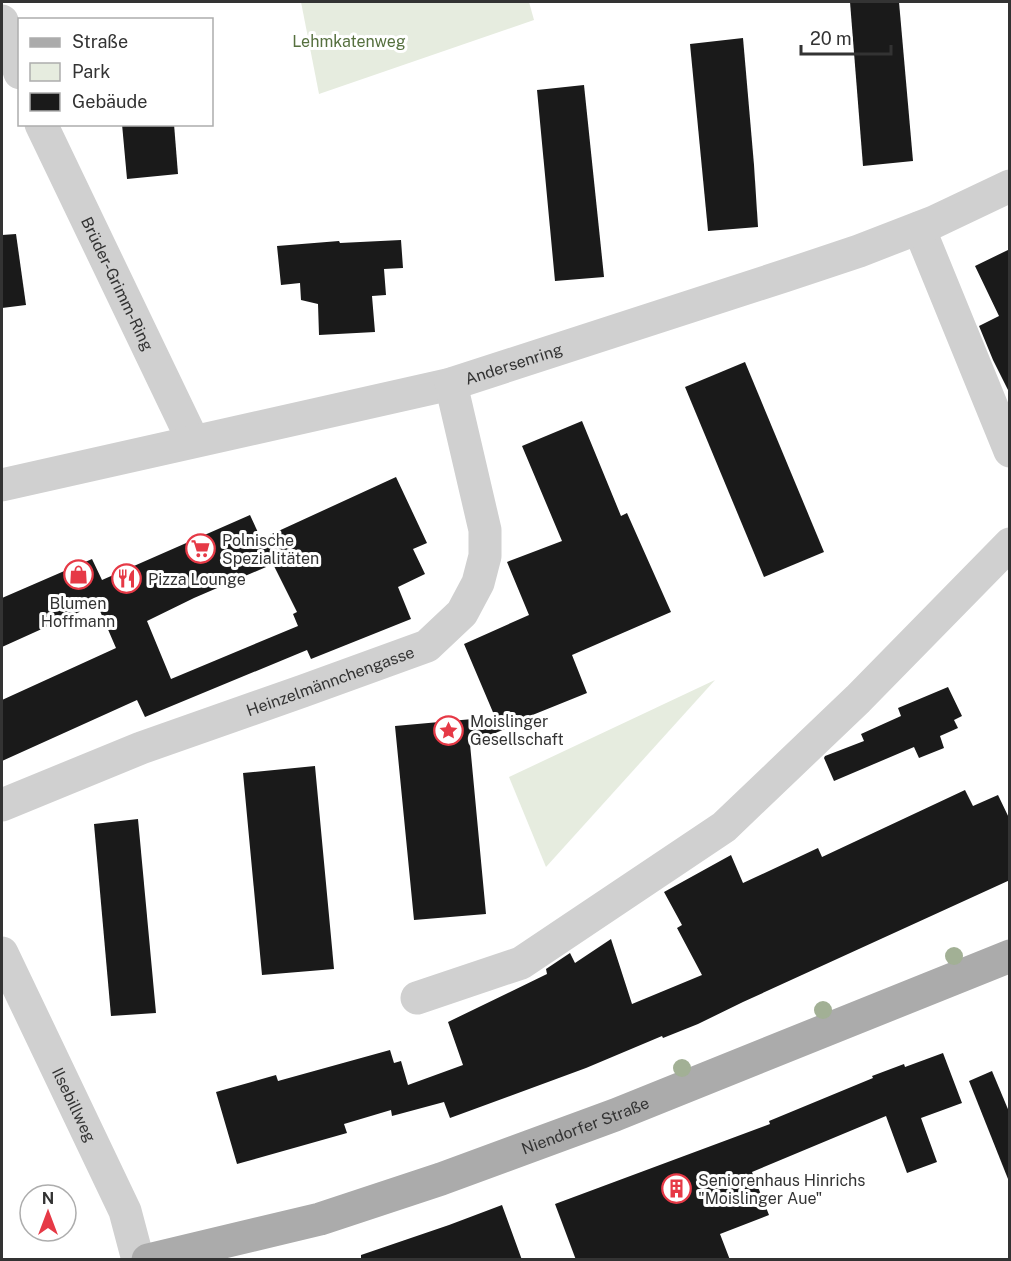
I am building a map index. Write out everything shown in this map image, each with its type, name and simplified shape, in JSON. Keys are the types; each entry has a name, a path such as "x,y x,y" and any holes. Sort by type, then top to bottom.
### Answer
{"main road":[{"name":"Niendorfer Straße","path":"148,1260 320,1220 441,1179 615,1115 1010,956"}],"street":[{"path":"2,21 18,67"},
{"name":"Brüder-Grimm-Ring","path":"42,126 193,441"},
{"name":"Andersenring","path":"2,485 451,384 859,250 919,228 1010,186"},
{"path":"919,228 1010,450"},
{"name":"Heinzelmännchengasse","path":"2,805 141,748 427,646 462,613 478,583 484,556 485,530 451,384"},
{"path":"417,998 521,963 724,828 858,699 1010,544"},
{"name":"Ilsebillweg","path":"4,964 125,1211 138,1260"}],"green space":[{"name":"Lehmkatenweg","path":"301,2 529,2 534,20 319,94"},
{"path":"715,680 546,867 509,777"}],"building":[{"path":"850,2 899,2 913,161 863,166"},
{"path":"743,38 758,227 708,231 690,44"},
{"path":"584,85 604,277 555,281 537,90"},
{"path":"122,126 174,126 178,174 127,179"},
{"path":"16,234 26,305 2,308 2,235"},
{"path":"401,240 403,268 384,269 386,295 372,296 375,332 319,335 318,304 301,300 300,283 281,285 277,246 339,241 340,243"},
{"path":"1010,249 1010,394 979,326 999,316 975,266"},
{"path":"745,362 824,552 764,577 685,387"},
{"path":"582,421 621,516 627,513 671,612 572,655 587,693 470,744 486,914 414,920 395,726 495,717 464,644 529,615 507,562 562,541 522,446"},
{"path":"396,477 427,543 413,549 425,574 398,587 411,619 311,659 307,650 145,717 137,700 2,761 2,700 116,648 97,604 2,647 2,598 92,559 102,580 250,515 261,539","holes":["273,564 297,612 293,614 298,626 171,679 147,621"]},
{"path":"948,687 962,716 954,720 958,728 940,736 944,748 919,758 914,747 834,781 825,756 864,741 861,734 901,716 898,708"},
{"path":"315,766 334,969 262,975 243,773"},
{"path":"965,790 973,806 998,795 1010,820 1010,880 698,1024 450,1118 444,1102 392,1116 391,1110 344,1124 347,1133 237,1164 216,1092 276,1075 278,1081 390,1050 394,1063 401,1061 408,1085 463,1065 448,1022 547,974 546,969 570,953 575,963 611,939 632,1004 702,975 677,928 682,925 664,892 731,855 743,883 818,848 822,857"},
{"path":"138,819 156,1013 111,1016 94,824"},
{"path":"943,1053 962,1103 921,1118 937,1162 907,1173 886,1116 752,1172 769,1215 720,1234 730,1260 576,1260 555,1204 770,1124 769,1121 873,1078 872,1076"},
{"path":"992,1071 1010,1114 1010,1179 1008,1179 969,1081"},
{"path":"502,1205 522,1260 361,1260 361,1255"}],"place":[{"name":"Polnische Spezialitäten","path":"201,549"},
{"name":"Blumen Hoffmann","path":"78,575"},
{"name":"Pizza Lounge","path":"127,579"},
{"name":"Moislinger Gesellschaft","path":"449,730"},
{"name":"Seniorenhaus Hinrichs \"Moislinger Aue\"","path":"677,1189"}]}
